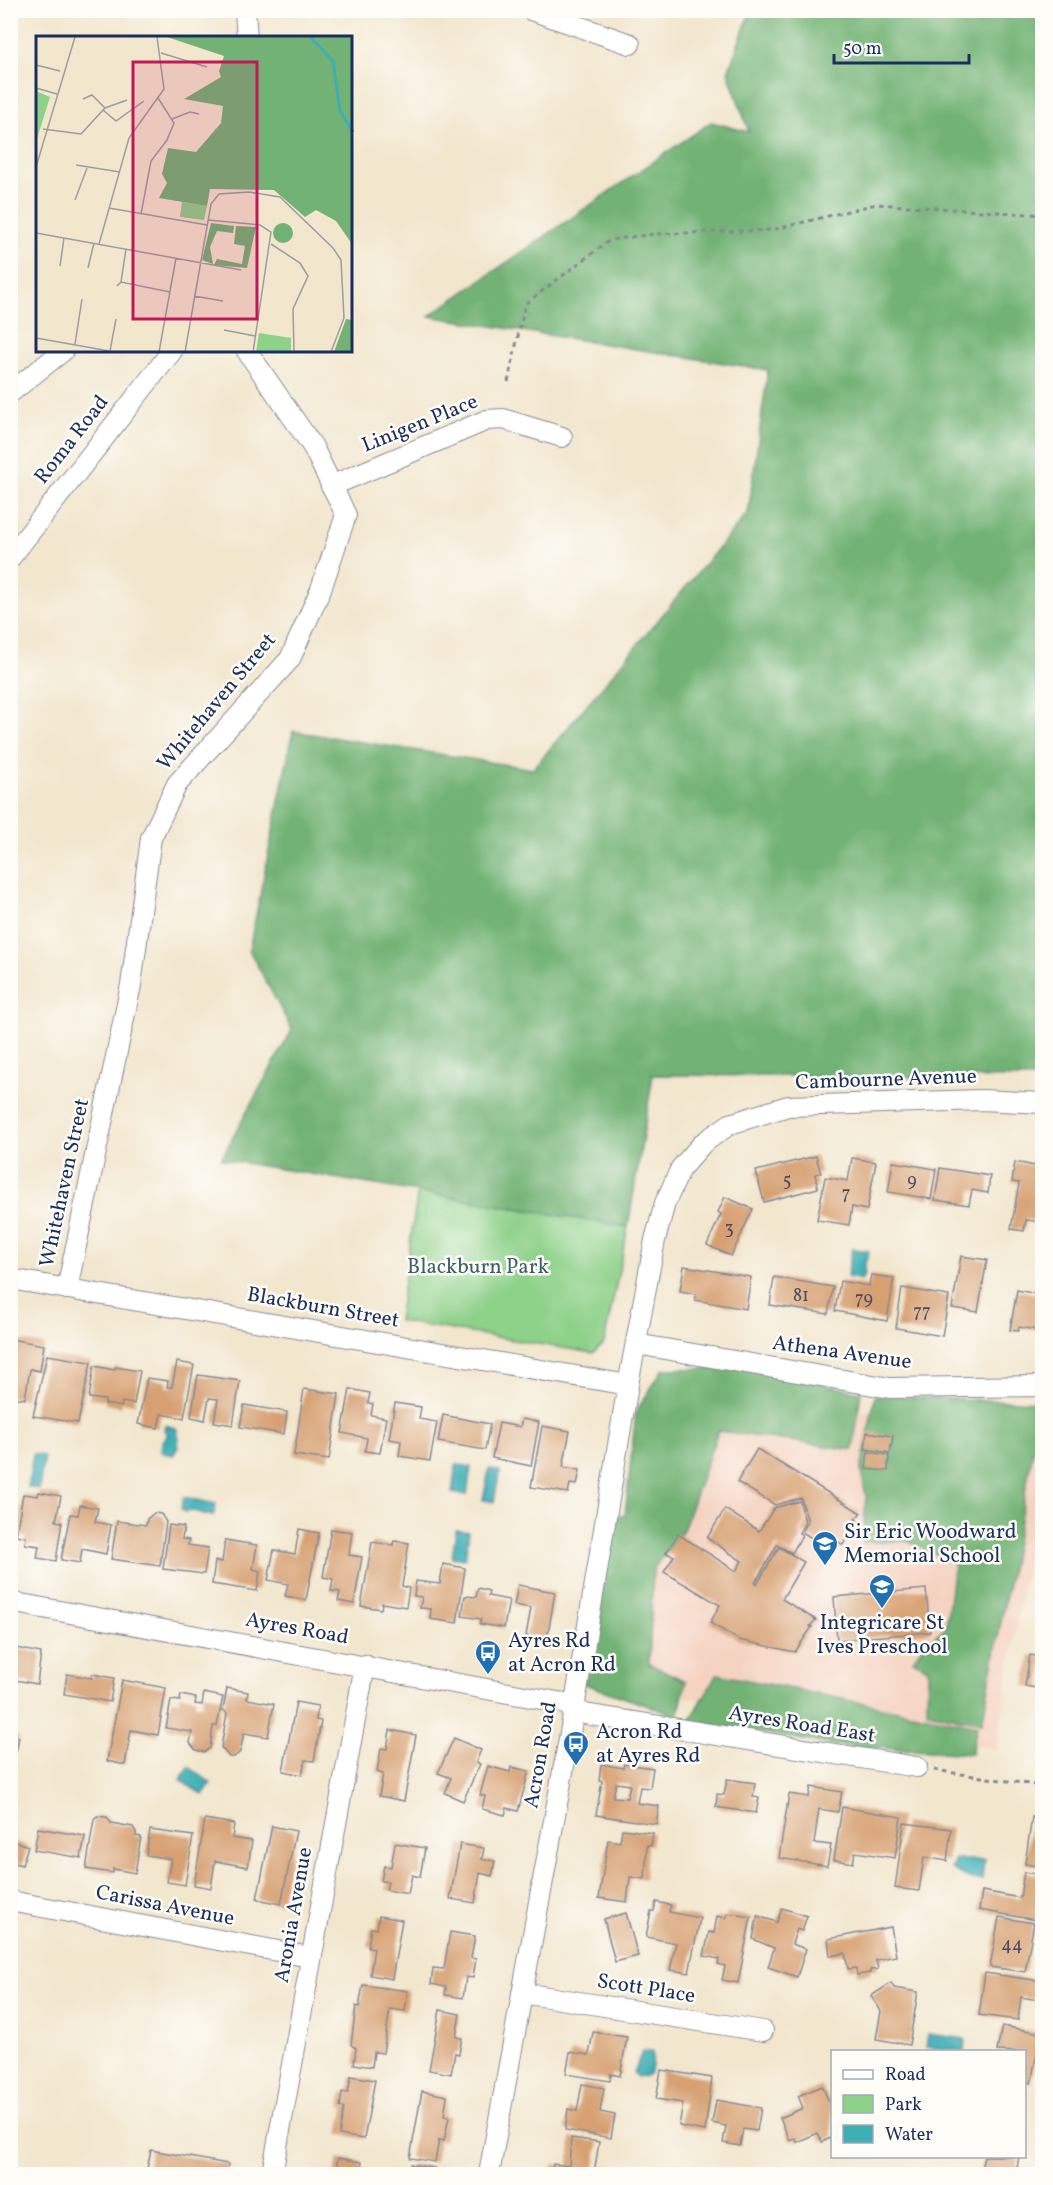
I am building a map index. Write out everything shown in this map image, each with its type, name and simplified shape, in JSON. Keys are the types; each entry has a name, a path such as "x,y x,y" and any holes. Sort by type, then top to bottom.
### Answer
{"street":[{"path":"245,10 247,36"},
{"path":"531,10 630,44"},
{"path":"10,393 62,352"},
{"name":"Roma Road","path":"10,558 171,352"},
{"name":"Whitehaven Street","path":"67,1288 131,985 151,838 177,784 290,658 321,589 346,515 313,447 248,352"},
{"name":"Linigen Place","path":"331,486 487,420 503,419 562,437"},
{"name":"Cambourne Avenue","path":"636,1344 655,1240 665,1203 681,1168 703,1143 730,1124 788,1106 982,1100 1042,1103"},
{"name":"Blackburn Street","path":"10,1279 628,1385"},
{"name":"Acron Road","path":"489,2175 574,1708 636,1344"},
{"name":"Athena Avenue","path":"636,1344 890,1388 1042,1386"},
{"name":"Ayres Road","path":"10,1602 365,1665 564,1703 574,1708"},
{"name":"Aronia Avenue","path":"272,2175 365,1665"},
{"name":"Ayres Road East","path":"574,1708 585,1714 917,1767"},
{"name":"Carissa Avenue","path":"10,1901 310,1957"},
{"name":"Scott Place","path":"522,1993 763,2031"}],"path":[{"path":"508,382 525,304 610,240 654,234 772,230 876,204 1042,215"},
{"path":"917,1767 1042,1786"}],"shaded area":[{"name":"Sir Eric Woodward Memorial School","path":"673,1378 880,1413 1042,1413 1042,1469 996,1749 621,1686"}],"green space":[{"path":"751,10 1042,11 1042,1078 653,1075 628,1227 221,1159 292,1030 249,950 293,731 533,769 748,513 768,370 429,316 711,122 749,132 728,72"},
{"name":"Blackburn Park","path":"418,1191 628,1227 604,1343 593,1353 398,1321"},
{"path":"741,1368 861,1392 853,1450 718,1431 683,1530 653,1569 649,1664 686,1681 678,1716 582,1683 614,1515 625,1516 636,1412 663,1369"},
{"path":"875,1396 1042,1402 982,1723 927,1712 928,1668 913,1660 923,1646 946,1627 954,1563 909,1541 863,1542 866,1495 861,1471"},
{"path":"717,1674 977,1726 971,1754 835,1745 690,1721"}],"water":[{"path":"852,1249 869,1251 864,1265 865,1274 861,1280 847,1277"},
{"path":"165,1425 176,1428 177,1431 178,1446 173,1455 161,1450 162,1442 168,1435 164,1430"},
{"path":"33,1454 44,1456 39,1489 28,1487"},
{"path":"456,1464 471,1467 467,1495 452,1493"},
{"path":"489,1469 500,1471 494,1502 483,1500"},
{"path":"184,1497 216,1504 213,1516 193,1511 184,1512 181,1509"},
{"path":"456,1530 469,1532 465,1559 452,1557"},
{"path":"189,1767 211,1783 203,1795 180,1780"},
{"path":"955,1860 984,1860 982,1880 971,1879 951,1869"},
{"path":"928,2034 965,2039 964,2050 926,2047"},
{"path":"642,2051 653,2053 652,2067 646,2076 637,2077 634,2073"}],"building":[{"path":"1037,1152 1042,1153 1041,1222 1026,1220 1024,1231 1011,1229 1019,1183 1012,1182 1015,1162 1035,1166"},
{"path":"816,1156 821,1173 815,1174 818,1188 764,1202 756,1171"},
{"path":"852,1158 876,1162 867,1210 852,1207 849,1225 817,1220 825,1177 848,1181"},
{"path":"893,1162 936,1169 931,1199 888,1192"},
{"path":"940,1168 990,1176 988,1193 972,1190 969,1205 935,1200"},
{"path":"725,1197 753,1209 731,1256 707,1245 721,1214 718,1212"},
{"path":"961,1256 987,1260 978,1312 952,1308"},
{"path":"684,1266 751,1277 746,1309 695,1300 696,1294 680,1291"},
{"path":"871,1275 894,1278 887,1321 835,1311 840,1281 869,1286"},
{"path":"774,1277 833,1287 828,1314 770,1305"},
{"path":"902,1288 949,1296 942,1336 896,1328"},
{"path":"1017,1290 1042,1295 1042,1331 1019,1327 1018,1331 1010,1330"},
{"path":"10,1339 44,1345 40,1371 30,1369 25,1399 10,1397"},
{"path":"47,1355 91,1362 78,1423 33,1416"},
{"path":"177,1362 194,1365 184,1418 161,1414 158,1428 138,1424 147,1378 168,1381 167,1387 172,1387"},
{"path":"94,1366 140,1371 134,1404 122,1402 121,1407 105,1404 105,1400 89,1398"},
{"path":"198,1375 240,1381 233,1425 214,1422 218,1399 209,1398 205,1420 191,1417"},
{"path":"304,1389 339,1394 329,1460 294,1455"},
{"path":"350,1389 370,1393 368,1403 373,1404 371,1415 386,1418 380,1453 365,1451 367,1438 342,1433"},
{"path":"395,1403 421,1407 419,1419 437,1422 430,1461 399,1456 401,1441 389,1439"},
{"path":"244,1405 287,1412 284,1434 240,1427"},
{"path":"443,1415 490,1424 485,1450 438,1442"},
{"path":"522,1419 539,1422 531,1466 492,1458 499,1423 520,1427"},
{"path":"542,1426 570,1431 563,1467 580,1470 577,1485 570,1484 568,1493 531,1487"},
{"path":"867,1432 893,1436 890,1453 865,1449"},
{"path":"757,1449 861,1513 855,1519 857,1520 843,1545 823,1533 818,1542 802,1532 808,1522 801,1498 775,1505 737,1482"},
{"path":"868,1452 889,1455 888,1471 866,1469"},
{"path":"39,1492 61,1496 56,1521 62,1522 56,1561 37,1558 39,1546 25,1544 26,1537 16,1535 23,1494 38,1496"},
{"path":"800,1501 805,1522 799,1533 802,1535 792,1553 777,1545 755,1583 757,1584 779,1547 804,1562 782,1599 816,1620 795,1652 739,1640 710,1623 720,1605 664,1572 674,1556 666,1553 678,1534 736,1571 742,1561 707,1538 725,1509 759,1531 774,1508"},
{"path":"80,1505 98,1508 95,1522 111,1525 106,1554 82,1549 80,1563 61,1560 70,1514 78,1515"},
{"path":"154,1513 161,1514 166,1522 160,1566 111,1559 117,1521 146,1525 147,1519"},
{"path":"169,1525 184,1527 182,1539 189,1540 188,1545 208,1548 204,1574 163,1569"},
{"path":"299,1529 319,1533 306,1600 285,1596 288,1584 268,1580 274,1550 295,1554"},
{"path":"331,1529 352,1532 349,1555 362,1557 354,1604 338,1601 340,1592 331,1591 333,1579 323,1577"},
{"path":"225,1540 257,1545 253,1569 260,1571 257,1591 212,1584 215,1561 222,1562"},
{"path":"394,1541 409,1543 402,1586 409,1588 406,1607 382,1603 381,1609 361,1606 372,1542 393,1545"},
{"path":"443,1564 465,1568 457,1623 430,1619 431,1609 420,1608 422,1597 414,1596 416,1581 440,1584"},
{"path":"518,1585 555,1592 547,1640 526,1636 531,1608 514,1605"},
{"path":"478,1588 489,1591 488,1596 509,1600 504,1628 480,1624 481,1619 462,1616 465,1596 476,1597"},
{"path":"926,1589 930,1632 837,1640 834,1597"},
{"path":"10,1643 17,1644 16,1648 41,1653 37,1684 10,1679"},
{"path":"1030,1655 1042,1657 1042,1689 1025,1686"},
{"path":"67,1674 92,1678 92,1674 114,1678 110,1702 64,1694"},
{"path":"122,1680 166,1688 158,1735 131,1730 125,1765 107,1761"},
{"path":"227,1688 248,1692 247,1699 274,1704 268,1737 244,1733 240,1752 234,1757 229,1757 221,1747 227,1713 223,1710"},
{"path":"204,1693 223,1697 217,1726 213,1726 210,1748 204,1752 196,1750 190,1743 192,1732 166,1728 171,1700 180,1701 181,1695 196,1698 195,1704 202,1705"},
{"path":"296,1702 318,1706 316,1720 321,1721 314,1761 305,1760 302,1775 283,1771"},
{"path":"390,1730 416,1735 404,1801 379,1796 383,1774 377,1772 381,1748 387,1749"},
{"path":"10,1735 19,1737 16,1752 10,1751"},
{"path":"454,1738 481,1750 476,1762 480,1764 463,1801 445,1793 451,1778 438,1773"},
{"path":"601,1764 623,1768 624,1764 653,1768 650,1788 640,1787 637,1803 659,1806 656,1824 596,1815 602,1781 599,1780","holes":["616,1783 630,1785 627,1798 613,1797"]},
{"path":"488,1766 510,1772 511,1767 529,1771 518,1811 507,1808 505,1815 482,1809 485,1796 480,1795"},
{"path":"727,1779 755,1783 753,1797 759,1798 756,1813 716,1807 717,1794 724,1795"},
{"path":"811,1787 842,1792 838,1812 819,1809 814,1843 831,1845 827,1866 779,1858 789,1794 809,1797"},
{"path":"842,1807 901,1817 895,1858 855,1852 853,1863 834,1860"},
{"path":"97,1816 107,1817 111,1823 133,1827 136,1836 141,1837 135,1873 113,1869 113,1873 86,1869 94,1819"},
{"path":"1032,1817 1042,1819 1042,1867 1025,1864"},
{"path":"205,1819 234,1824 232,1838 252,1841 248,1867 215,1861 211,1888 194,1885"},
{"path":"904,1823 951,1829 947,1861 924,1857 919,1891 895,1888"},
{"path":"272,1826 296,1831 281,1904 257,1899"},
{"path":"38,1828 85,1836 81,1858 34,1850"},
{"path":"622,1829 653,1833 651,1846 647,1845 645,1879 630,1877 627,1902 599,1898 608,1840 620,1842"},
{"path":"150,1830 193,1836 185,1885 167,1882 171,1859 146,1855"},
{"path":"10,1840 28,1846 22,1865 10,1862"},
{"path":"395,1843 425,1848 420,1877 412,1875 408,1894 386,1890 388,1882 381,1881 384,1866 391,1867"},
{"path":"460,1844 484,1848 482,1859 495,1861 492,1876 480,1873 475,1903 450,1899"},
{"path":"1024,1872 1042,1875 1042,1921 979,1910 982,1891 1020,1898"},
{"path":"656,1902 671,1905 669,1912 700,1918 689,1973 670,1970 676,1943 646,1937 651,1911 654,1911"},
{"path":"782,1908 807,1916 802,1931 797,1929 792,1944 806,1949 797,1977 768,1967 774,1948 753,1939 757,1916 777,1922"},
{"path":"626,1913 638,1956 615,1962 604,1919"},
{"path":"728,1913 751,1917 738,1983 722,1980 725,1966 718,1964 719,1959 704,1956 709,1932 714,1933 717,1916 725,1918"},
{"path":"379,1916 402,1920 392,1979 370,1975 374,1948 368,1947 371,1928 377,1929"},
{"path":"999,1917 1034,1923 1025,1972 990,1967"},
{"path":"891,1927 896,1956 876,1960 878,1969 870,1970 870,1973 857,1975 856,1968 848,1969 845,1953 830,1956 828,1939"},
{"path":"450,1932 475,1936 471,1958 476,1959 473,1978 466,1977 463,1998 445,1995 446,1987 431,1984 433,1968 444,1969"},
{"path":"985,1973 1041,1981 1038,2000 1021,1997 1018,2020 979,2015"},
{"path":"891,1983 894,1988 918,1992 909,2045 876,2039 881,2011 871,1996"},
{"path":"363,1985 408,1991 405,2011 390,2009 383,2053 374,2052 372,2067 354,2064 356,2048 351,2045 356,2006 359,2007"},
{"path":"440,2010 460,2014 456,2037 462,2038 459,2054 455,2053 451,2074 429,2070"},
{"path":"1002,2026 1041,2033 1031,2083 1026,2082 1026,2050 997,2050"},
{"path":"593,2032 627,2037 620,2076 611,2074 610,2081 566,2074 570,2052 589,2055"},
{"path":"661,2070 712,2078 705,2131 679,2126 683,2103 656,2099"},
{"path":"351,2076 375,2080 364,2139 339,2135 344,2108 340,2107 342,2092 348,2093"},
{"path":"582,2084 604,2088 600,2112 615,2115 611,2138 565,2130 568,2109 577,2111"},
{"path":"822,2086 831,2106 831,2138 822,2142 818,2133 797,2142 795,2138 790,2141 780,2118 803,2108 798,2096"},
{"path":"422,2091 447,2096 444,2116 449,2117 444,2141 439,2140 435,2162 410,2158"},
{"path":"716,2100 761,2108 757,2131 743,2129 740,2146 723,2143 726,2126 712,2123"},
{"path":"571,2138 599,2142 594,2174 551,2174 553,2164 569,2166"},
{"path":"151,2150 228,2164 227,2174 146,2174"},
{"path":"338,2158 362,2162 360,2174 335,2174"},
{"path":"984,2158 1019,2158 1016,2174 980,2174"},
{"path":"411,2164 434,2168 433,2174 410,2174"}],"place":[{"name":"Sir Eric Woodward Memorial School","path":"825,1567"},
{"name":"Integricare St Ives Preschool","path":"882,1610"},
{"name":"Ayres Rd at Acron Rd","path":"488,1676"},
{"name":"Acron Rd at Ayres Rd","path":"576,1767"}]}
